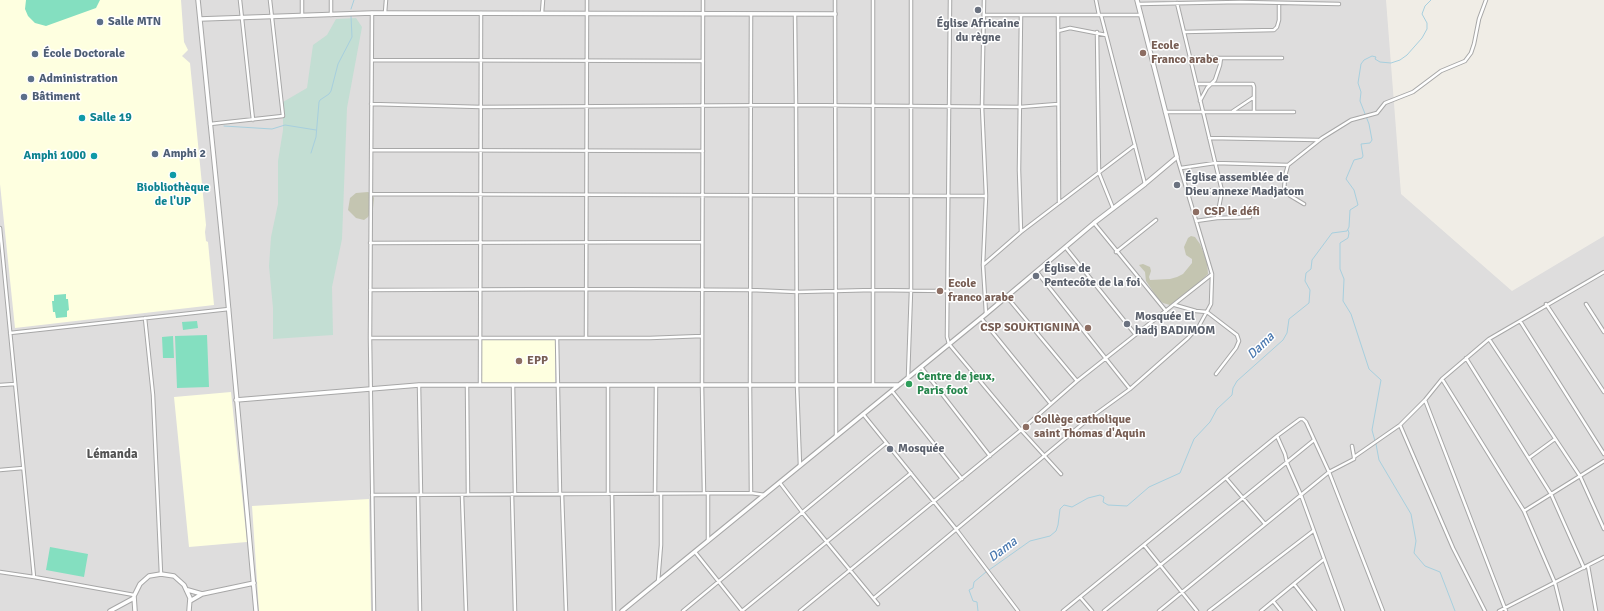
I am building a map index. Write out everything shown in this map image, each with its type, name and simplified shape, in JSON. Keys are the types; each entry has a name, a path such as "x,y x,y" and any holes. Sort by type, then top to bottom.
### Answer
{"street":[{"path":"198,0 229,309 256,611"},
{"path":"240,0 253,120"},
{"path":"210,124 283,116 270,0"},
{"path":"302,0 302,15"},
{"path":"331,0 331,15"},
{"path":"385,13 386,0"},
{"path":"542,14 543,0"},
{"path":"586,338 587,0"},
{"path":"704,0 702,242 704,494"},
{"path":"835,0 836,436"},
{"path":"873,385 874,0"},
{"path":"908,378 911,291 911,0"},
{"path":"950,0 947,336 949,344 1021,430 1061,474"},
{"path":"984,0 982,106 986,196 983,265 986,314"},
{"path":"1096,0 1145,184"},
{"path":"1284,192 1285,176 1288,165 1318,140 1351,120 1377,113 1386,103 1413,92 1441,71 1465,61 1471,53 1479,19 1486,0"},
{"path":"874,598 1045,457 1086,421 1130,389 1188,338 1199,326 1211,304 1212,274 1180,168 1137,2 1177,3 1240,1 1339,4"},
{"path":"1177,3 1222,191 1217,218"},
{"path":"1184,32 1274,30 1277,27 1279,20 1279,3"},
{"path":"200,19 372,13 835,14"},
{"path":"372,13 370,338 374,611"},
{"path":"480,385 481,13"},
{"path":"751,14 751,493"},
{"path":"795,14 797,385 800,466"},
{"path":"984,15 1140,16"},
{"path":"1021,15 1021,232"},
{"path":"1058,15 1060,204"},
{"path":"1058,31 1070,28 1097,32 1106,35"},
{"path":"1097,32 1099,173 1112,208"},
{"path":"1190,58 1282,58"},
{"path":"1200,101 1207,88 1212,84 1220,65 1221,58"},
{"path":"372,60 703,61"},
{"path":"1196,84 1253,84 1254,111"},
{"path":"1232,111 1254,97"},
{"path":"371,104 481,106 949,105 1020,107 1058,104"},
{"path":"1165,112 1294,112"},
{"path":"1209,138 1318,140"},
{"path":"983,265 1021,232 1060,204 1135,145"},
{"path":"371,150 703,151"},
{"path":"622,611 986,314 1112,208 1145,184 1177,157"},
{"path":"1180,168 1215,164 1288,165"},
{"path":"1187,190 1284,192 1304,204"},
{"path":"371,194 986,196"},
{"path":"1196,221 1217,218 1250,217"},
{"path":"1116,252 1156,220"},
{"path":"1094,223 1116,252 1166,311"},
{"path":"0,228 34,577"},
{"path":"370,243 702,242"},
{"path":"1066,248 1135,334"},
{"path":"1037,272 1130,389"},
{"path":"1158,611 1329,472 1350,462 1354,457 1400,425 1425,400 1442,379 1489,338 1604,272"},
{"path":"800,611 990,456 1050,403 1212,274"},
{"path":"370,290 587,289 751,290 797,292 873,290 948,291"},
{"path":"1006,296 1077,381"},
{"path":"1175,304 1196,311 1207,312 1230,328 1239,338 1236,348 1216,374"},
{"path":"1546,304 1603,388 1604,392"},
{"path":"1586,304 1604,332"},
{"path":"10,333 229,309"},
{"path":"145,318 153,395 161,574"},
{"path":"981,318 1050,403"},
{"path":"1520,321 1604,454"},
{"path":"370,338 650,338 702,336"},
{"path":"557,338 566,611"},
{"path":"1489,338 1580,476 1604,529"},
{"path":"1466,358 1551,494 1584,568"},
{"path":"921,367 990,456"},
{"path":"1442,379 1524,511 1555,583 1562,611"},
{"path":"0,385 15,384"},
{"path":"236,400 419,385 899,385"},
{"path":"419,385 420,611"},
{"path":"467,385 468,495"},
{"path":"513,385 515,611"},
{"path":"608,385 608,494"},
{"path":"655,494 656,385"},
{"path":"892,391 962,479"},
{"path":"1425,400 1506,609"},
{"path":"863,414 956,529 1018,611"},
{"path":"1063,611 1277,436 1300,419 1303,419 1306,422 1329,472 1382,611"},
{"path":"1400,425 1453,548 1485,611"},
{"path":"1277,436 1285,454 1287,464 1301,495 1323,560 1343,611"},
{"path":"1529,458 1555,439"},
{"path":"1104,611 1287,464 1314,440"},
{"path":"683,611 886,443"},
{"path":"1352,446 1354,457"},
{"path":"1524,511 1604,461"},
{"path":"0,470 24,468"},
{"path":"695,552 742,611 911,473"},
{"path":"1226,478 1264,524"},
{"path":"780,483 878,604"},
{"path":"372,495 751,493 765,495"},
{"path":"612,494 614,611"},
{"path":"658,582 661,544 661,494"},
{"path":"708,494 708,541"},
{"path":"462,495 466,611"},
{"path":"1209,611 1313,531"},
{"path":"1144,544 1159,566 1198,611"},
{"path":"1499,611 1506,609 1604,558"},
{"path":"1261,611 1323,560"},
{"path":"1588,566 1596,611"},
{"path":"0,572 134,596"},
{"path":"135,611 134,596 136,589 144,580 155,574 171,575 182,582 188,590 190,601 189,611"},
{"path":"190,601 202,594 254,583"},
{"path":"1294,584 1315,611"},
{"path":"188,590 202,594"},
{"path":"110,611 134,596"},
{"path":"1080,597 1092,611"},
{"path":"1273,601 1281,611"}],"shaded area":[{"path":"0,0 1386,0 1401,194 1512,291 1604,236 1604,611 0,611"},
{"path":"0,0 181,0 184,42 188,50 182,56 190,63 206,225 205,232 206,241 208,242 214,305 15,328 0,184"},
{"path":"356,18 362,27 347,108 342,239 332,287 333,335 273,339 273,308 269,266 271,237 278,204 278,161 283,130 283,102 307,88 313,45 327,35 336,19"},
{"path":"368,192 372,194 374,198 373,208 368,217 364,220 356,218 348,210 350,198 356,193"},
{"path":"1191,236 1195,237 1200,244 1207,261 1208,274 1178,303 1170,305 1163,303 1158,299 1146,281 1145,272 1139,265 1143,264 1150,267 1150,280 1170,279 1183,274 1192,263 1192,259 1186,255 1184,247 1188,238"},
{"name":"EPP","path":"482,340 555,340 555,384 482,383"},
{"path":"231,392 247,542 189,547 174,397"},
{"path":"369,499 371,611 259,611 252,506"}],"green space":[{"path":"26,0 100,0 96,8 46,26 35,23 28,16 25,9"},
{"path":"66,294 69,310 67,311 67,317 56,318 55,312 53,312 52,301 54,301 54,295"},
{"path":"197,321 198,328 183,330 182,322"},
{"path":"207,335 209,387 177,388 175,336"},
{"path":"173,336 174,358 163,358 162,337"},
{"path":"50,547 88,554 84,577 46,570"}],"waterway":[{"path":"351,9 354,0"},
{"name":"Dama","path":"989,570 1030,541 1050,536 1056,531 1060,509 1064,505 1072,507 1088,498 1100,495 1104,497 1103,502 1108,505 1127,506 1149,487 1180,473 1194,439 1210,422 1217,409 1232,395 1233,388 1237,381 1283,340 1287,333 1289,319 1309,303 1310,290 1305,281 1306,273 1311,269 1312,260 1332,233 1347,231 1349,227 1350,210 1358,205 1354,190 1346,179 1354,160 1362,158 1363,156 1361,144 1370,143 1372,140 1369,124 1360,101 1361,92 1358,83 1361,64 1364,60 1372,56 1376,57 1375,59 1380,62 1391,63 1400,60 1407,55 1422,38 1427,29 1427,23 1422,14 1425,6 1431,0"},
{"path":"311,153 316,137 319,102 331,91 338,64 352,37 351,16"},
{"path":"224,126 272,129 285,125 316,130"},
{"path":"1348,230 1348,238 1340,243 1340,269 1344,279 1343,301 1351,314 1369,369 1381,380 1372,430 1375,441"},
{"path":"1376,444 1379,460 1411,514 1416,541 1414,553 1425,566 1440,572 1455,611"},
{"name":"Dama","path":"978,611 977,602 973,601 969,590 973,588 974,582 986,572"}],"place":[{"name":"Église Africaine du règne","path":"978,10"},
{"name":"Salle MTN","path":"100,22"},
{"name":"Ecole Franco arabe","path":"1143,53"},
{"name":"École Doctorale","path":"35,54"},
{"name":"Administration","path":"31,79"},
{"name":"Bâtiment","path":"24,97"},
{"name":"Salle 19","path":"82,118"},
{"name":"Amphi 2","path":"155,154"},
{"name":"Amphi 1000","path":"94,156"},
{"name":"Biobliothèque de l'UP","path":"173,175"},
{"name":"Église assemblée de Dieu annexe Madjatom","path":"1177,185"},
{"name":"CSP le défi","path":"1196,212"},
{"name":"Église de Pentecôte de la foi","path":"1036,276"},
{"name":"Ecole franco arabe","path":"940,291"},
{"name":"Mosquée El hadj BADIMOM","path":"1127,324"},
{"name":"CSP SOUKTIGNINA","path":"1088,328"},
{"name":"EPP","path":"519,361"},
{"name":"Centre de jeux, Paris foot","path":"909,384"},
{"name":"Collège catholique saint Thomas d'Aquin","path":"1026,427"},
{"name":"Mosquée","path":"890,449"}],"district":[{"name":"Lémanda","path":"112,455"}]}
